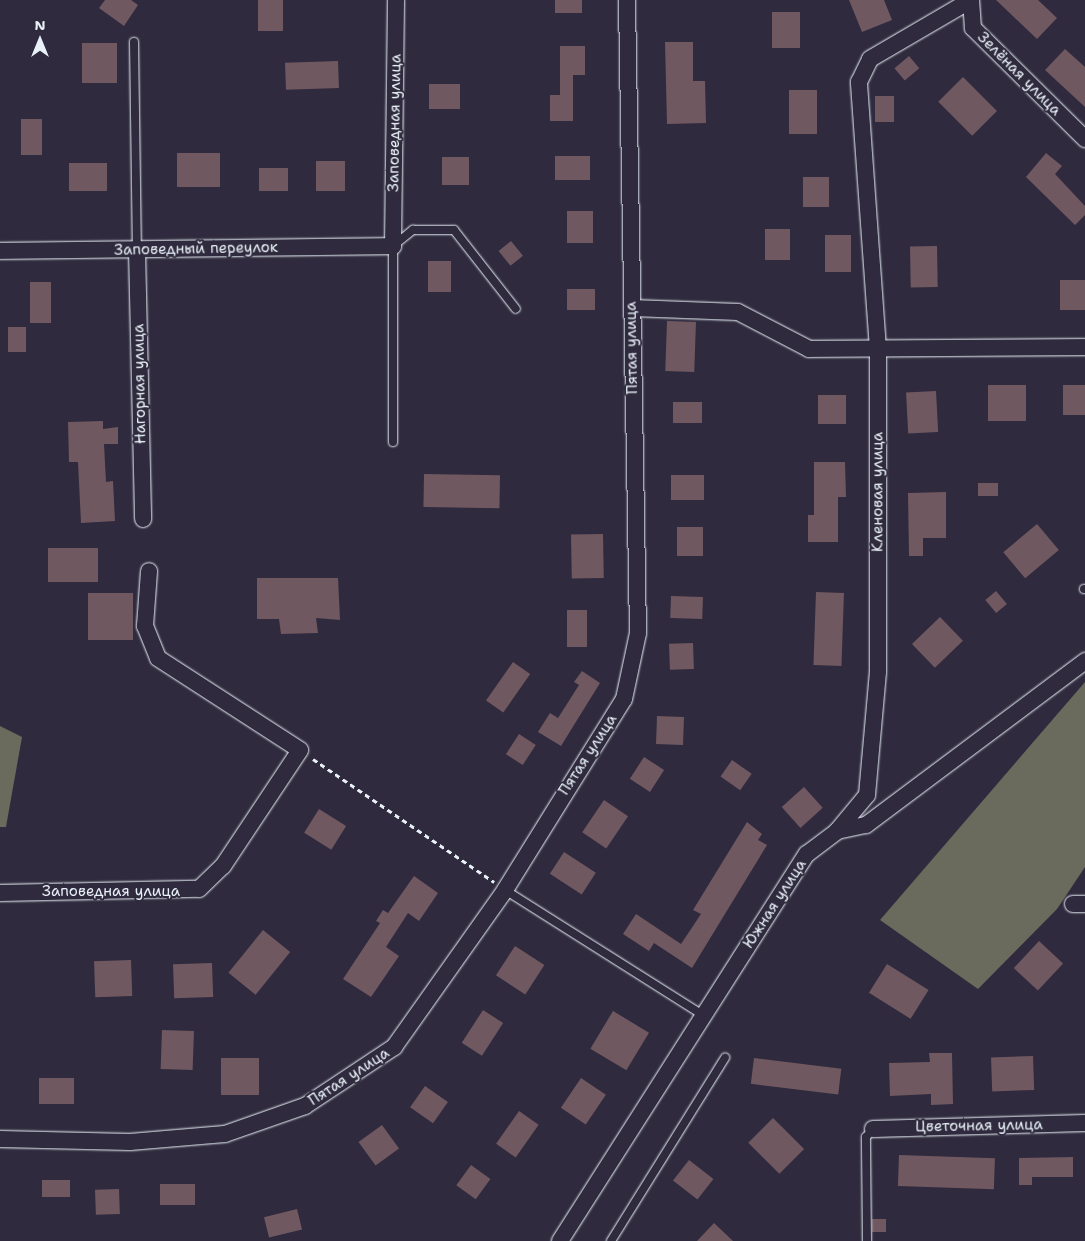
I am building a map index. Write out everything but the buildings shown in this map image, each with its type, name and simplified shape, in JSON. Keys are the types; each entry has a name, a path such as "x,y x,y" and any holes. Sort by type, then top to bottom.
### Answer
{"street":[{"name":"Заповедная улица","path":"393,246 396,0"},
{"name":"Пятая улица","path":"0,1139 130,1142 225,1134 305,1106 394,1047 506,890 624,700 638,633 627,0"},
{"name":"Зелёная улица","path":"971,0 973,28 1085,139"},
{"name":"Кленовая улица","path":"837,831 867,795 878,672 878,349 864,206 859,82 870,59 971,0"},
{"name":"Заповедный переулок","path":"0,251 393,246"},
{"name":"Нагорная улица","path":"137,250 143,519"},
{"path":"632,308 738,312 808,349 1085,347"},
{"path":"149,571 145,626 158,658 300,750"},
{"name":"Южная улица","path":"560,1241 807,854 837,831 866,824 1085,661"},
{"name":"Заповедная улица","path":"0,893 199,889 223,866 300,750"},
{"name":"Цветочная улица","path":"873,1129 1085,1123"}],"lane":[{"path":"134,42 137,250"},
{"path":"393,442 393,246 413,230 454,230 516,309"},
{"path":"506,890 703,1015"},
{"path":"611,1241 725,1058"},
{"path":"867,1241 866,1137 873,1129"}],"path":[{"path":"300,750 506,890"}],"green space":[{"path":"1085,682 1085,867 1057,909 978,989 880,920"},
{"path":"0,726 22,737 6,827 0,827"}]}
